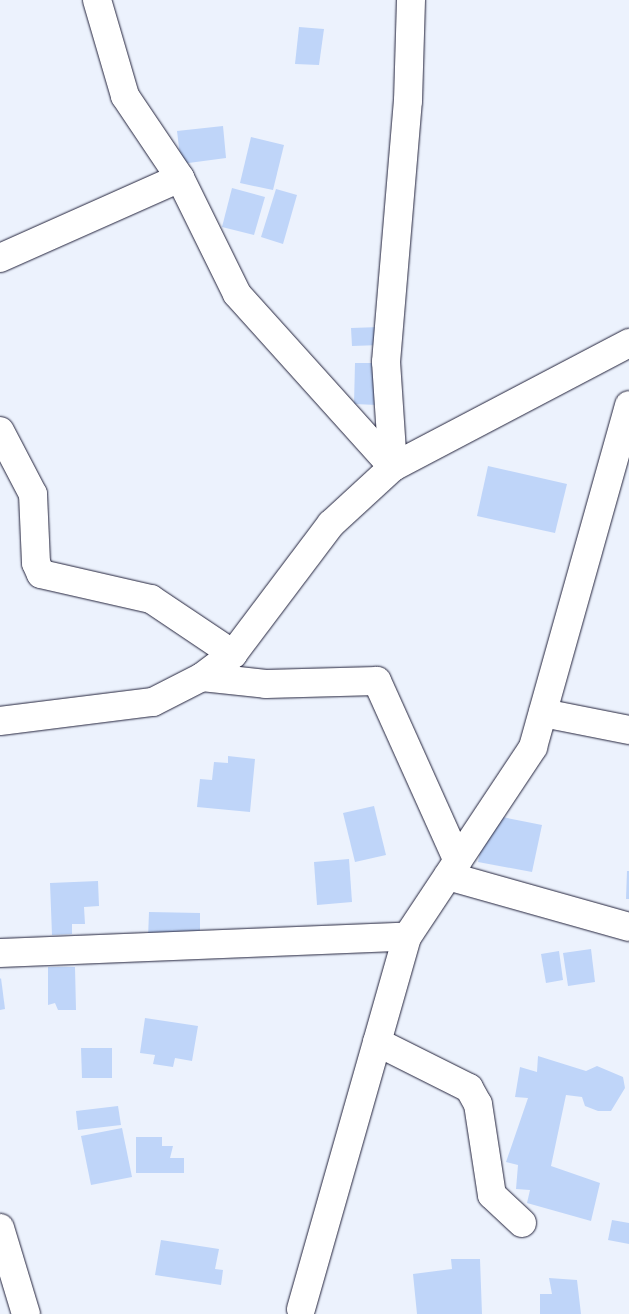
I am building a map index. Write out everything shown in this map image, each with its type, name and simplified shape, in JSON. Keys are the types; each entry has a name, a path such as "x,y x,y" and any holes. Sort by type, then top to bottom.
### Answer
{"street":[{"path":"96,0 126,96 180,178 237,294 393,467"},
{"path":"393,467 386,362 408,101 411,0"},
{"path":"0,258 180,178"},
{"path":"0,721 152,702 202,677 233,654 331,524 393,467 629,343"},
{"path":"301,1309 407,937 533,747 629,406"},
{"path":"0,431 33,494 36,563 41,574 151,599 233,654"},
{"path":"202,677 266,684 377,681 453,868 629,927"},
{"path":"542,712 629,730"},
{"path":"0,952 407,937"},
{"path":"377,1042 469,1088 478,1104 492,1195 522,1224"},
{"path":"0,1228 26,1314"}],"building":[{"path":"299,27 324,29 319,65 295,64"},
{"path":"223,126 226,158 181,164 177,131"},
{"path":"251,137 284,145 273,190 240,183"},
{"path":"232,188 265,197 254,235 222,227"},
{"path":"276,189 297,195 283,244 261,237"},
{"path":"380,327 381,345 352,346 351,328"},
{"path":"355,363 378,363 377,405 354,404"},
{"path":"488,466 567,484 555,533 477,516"},
{"path":"228,756 255,759 250,812 197,807 200,779 212,780 214,762 228,763"},
{"path":"374,806 386,855 355,862 343,813"},
{"path":"487,814 542,825 532,872 478,862"},
{"path":"349,859 352,902 317,905 314,862"},
{"path":"627,871 629,871 629,899 626,899"},
{"path":"98,881 99,906 84,907 85,924 72,924 72,934 52,935 50,883"},
{"path":"149,912 200,913 200,939 148,938"},
{"path":"591,949 595,982 568,986 563,953"},
{"path":"559,951 563,980 546,983 541,954"},
{"path":"48,967 75,967 76,1010 58,1010 55,1003 48,1005"},
{"path":"0,979 5,1009 0,1010"},
{"path":"145,1018 198,1026 192,1061 175,1058 173,1067 153,1064 155,1055 140,1053"},
{"path":"81,1048 112,1048 112,1078 82,1078"},
{"path":"538,1056 586,1071 597,1066 623,1077 625,1088 611,1111 598,1111 585,1106 582,1097 566,1095 551,1166 600,1183 591,1221 527,1203 530,1190 516,1189 518,1165 506,1162 528,1098 515,1097 520,1067 537,1072"},
{"path":"118,1106 121,1125 78,1130 76,1111"},
{"path":"122,1128 132,1177 91,1185 81,1136"},
{"path":"136,1137 162,1137 162,1146 173,1146 170,1158 184,1158 184,1173 136,1173"},
{"path":"612,1220 629,1223 629,1244 608,1240"},
{"path":"161,1240 219,1249 215,1269 223,1270 221,1285 155,1275"},
{"path":"451,1259 480,1259 482,1314 417,1314 413,1274 452,1269"},
{"path":"549,1278 577,1280 581,1314 540,1314 540,1294 552,1294"}]}
